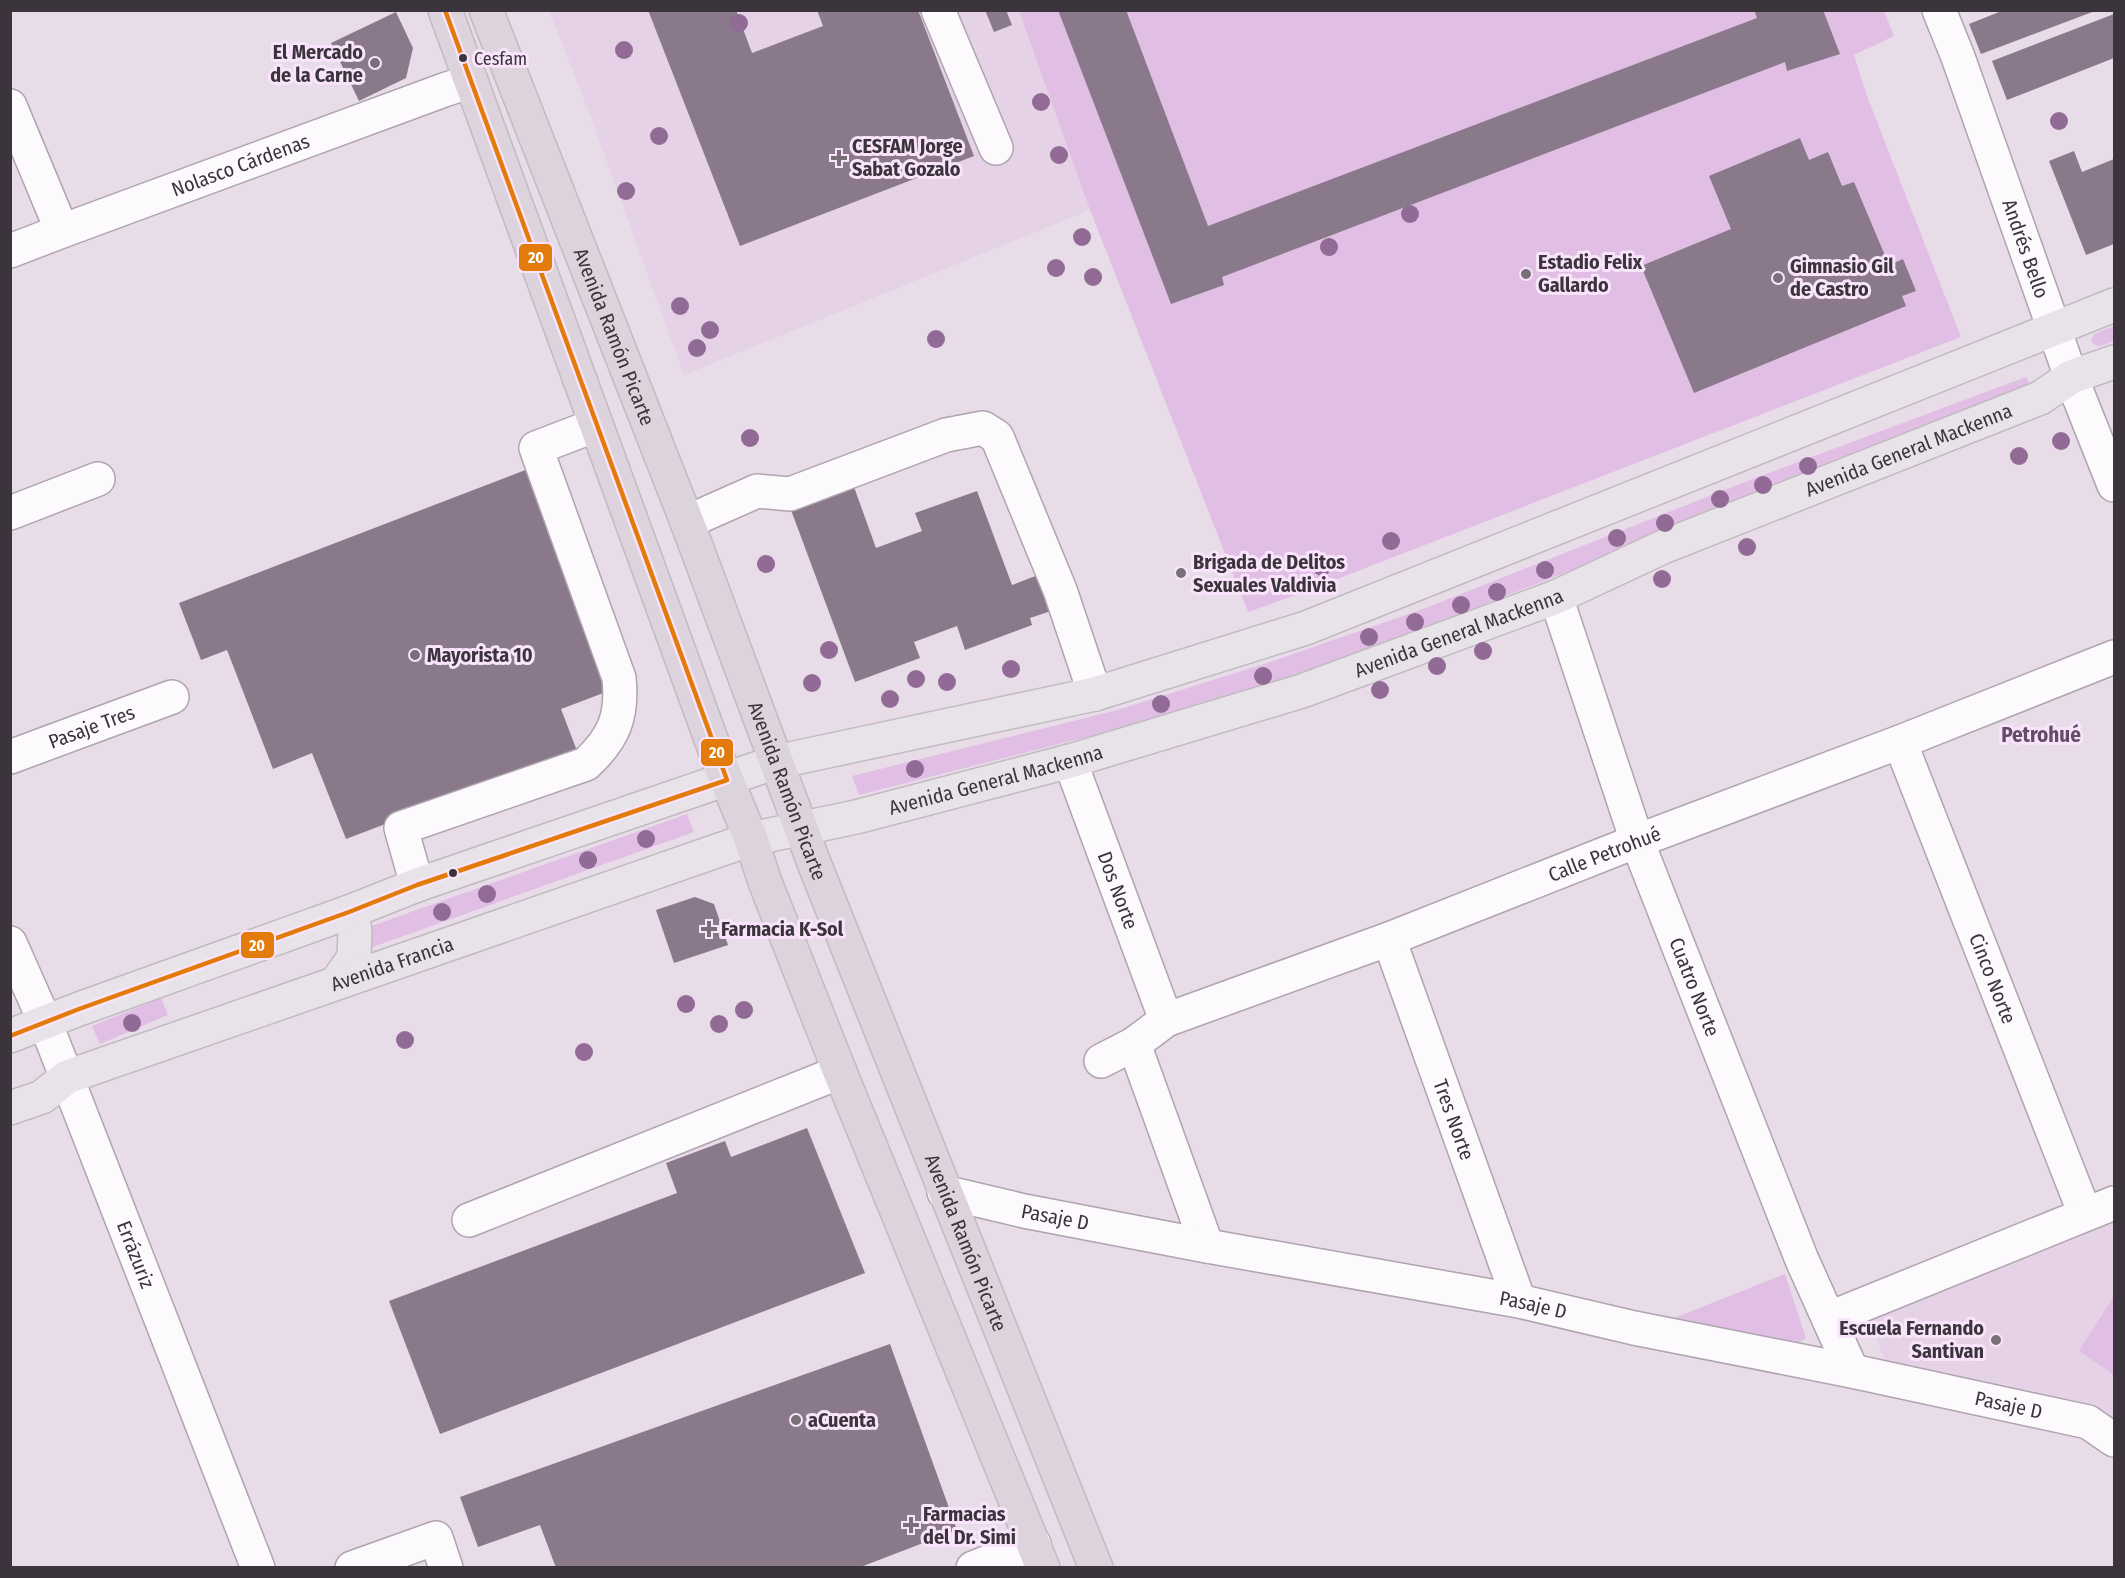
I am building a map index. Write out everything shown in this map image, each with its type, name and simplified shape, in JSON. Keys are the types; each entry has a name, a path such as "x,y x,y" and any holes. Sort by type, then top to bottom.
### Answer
{"highway":[{"name":"Avenida Ramón Picarte","path":"445,10 727,780 777,834 870,1000 944,1192 1096,1568"},
{"name":"Avenida Ramón Picarte","path":"486,10 687,522 776,762 777,834 765,882 840,1072 1039,1556"}],"main road":[{"path":"10,1036 417,885 776,762 1095,694 1306,628 2115,305"},
{"name":"Avenida General Mackenna","path":"777,834 856,817 1070,761 1302,691 1556,597 1663,547 2040,398 2071,377 2115,362"},
{"name":"Avenida Francia","path":"10,1108 42,1097 67,1077 337,982 777,834"},
{"path":"337,982 354,957 355,930 349,912"}],"street":[{"path":"938,10 996,148"},
{"name":"Andrés Bello","path":"1940,10 2071,377 2115,484"},
{"name":"Nolasco Cárdenas","path":"10,251 471,81"},
{"path":"10,106 62,231"},
{"path":"417,885 401,828 586,764 602,749 613,731 619,710 619,678 536,448 596,425"},
{"path":"687,522 757,491 790,494 946,435 983,428 997,437 1060,590 1095,694"},
{"path":"10,513 98,479"},
{"name":"Cuatro Norte","path":"1556,597 1637,841 1802,1260 1852,1371"},
{"name":"Calle Petrohué","path":"1101,1061 1134,1044 1166,1020 1389,939 2115,657"},
{"name":"Pasaje Tres","path":"10,757 172,697"},
{"name":"Cinco Norte","path":"1900,742 2100,1209"},
{"name":"Dos Norte","path":"1070,761 1166,1020"},
{"name":"Tres Norte","path":"1389,939 1519,1301"},
{"name":"Errázuriz","path":"10,943 67,1077 258,1568"},
{"path":"1134,1044 1207,1246"},
{"path":"469,1221 840,1072"},
{"name":"Pasaje D","path":"944,1192 1024,1211 1207,1246 1519,1301 1634,1328 1852,1371 2088,1422 2115,1440"},
{"path":"1830,1318 2100,1209"},
{"path":"352,1568 436,1538 446,1568"},
{"path":"973,1568 1039,1556"}],"shaded area":[{"name":"CESFAM Jorge Sabat Gozalo","path":"549,11 1019,11 1090,210 684,375 587,107"},
{"name":"Estadio Felix Gallardo","path":"1019,11 1884,11 1894,36 1854,55 1867,96 1961,337 1248,612 1090,210"},
{"path":"2114,326 2114,341 2100,346 2094,345 2091,340 2094,334"},
{"path":"2026,377 2034,391 1304,674 1087,737 859,795 852,776 1117,710 1261,665 1423,609 1742,483"},
{"path":"687,814 694,832 370,948 363,929"},
{"path":"161,998 168,1015 100,1044 92,1026"},
{"name":"Escuela Fernando Santivan","path":"2114,1223 2114,1421 2091,1405 1887,1366 1868,1315"},
{"path":"1785,1274 1806,1338 1797,1343 1669,1320"},
{"path":"2114,1296 2114,1375 2079,1351"}],"building":[{"path":"648,10 736,10 752,53 823,26 817,10 918,10 974,156 740,246"},
{"path":"985,10 1006,10 1012,25 994,32"},
{"path":"1058,10 1126,10 1208,226 1757,18 1754,10 1823,10 1840,54 1787,71 1785,62 1222,277 1224,285 1171,304"},
{"path":"2004,10 2095,11 1981,54 1969,24"},
{"name":"El Mercado de la Carne","path":"396,12 413,48 406,78 359,101 331,43"},
{"path":"2114,14 2114,58 2007,100 1992,61"},
{"name":"Gimnasio Gil de Castro","path":"1800,138 1809,160 1828,152 1842,186 1854,182 1889,265 1903,259 1916,291 1902,296 1906,306 1694,393 1641,266 1731,229 1709,176"},
{"path":"2074,151 2082,172 2114,159 2114,244 2086,255 2049,161"},
{"name":"Mayorista 10","path":"528,469 614,689 561,709 577,751 346,839 312,753 273,769 227,650 201,660 179,603"},
{"path":"854,487 876,548 922,531 915,513 977,491 1012,585 1038,575 1051,611 1030,618 1032,625 965,650 957,626 914,642 920,658 855,682 791,510"},
{"path":"695,897 714,904 728,945 674,963 656,910"},
{"path":"807,1128 865,1273 440,1434 389,1301 677,1193 666,1163 725,1141 731,1157"},
{"name":"aCuenta","path":"890,1344 957,1530 858,1568 556,1568 540,1525 478,1547 460,1497"}],"transit line":[{"name":"20","path":"10,1036 417,885 727,780 445,10"}],"place":[{"name":"Cesfam","path":"463,58"},
{"name":"El Mercado de la Carne","path":"375,63"},
{"name":"CESFAM Jorge Sabat Gozalo","path":"839,158"},
{"name":"Estadio Felix Gallardo","path":"1526,274"},
{"name":"Gimnasio Gil de Castro","path":"1778,278"},
{"name":"Brigada de Delitos Sexuales Valdivia","path":"1181,573"},
{"name":"Mayorista 10","path":"415,655"},
{"name":"Farmacia K-Sol","path":"709,929"},
{"name":"Escuela Fernando Santivan","path":"1996,1340"},
{"name":"aCuenta","path":"796,1420"},
{"name":"Farmacias del Dr. Simi","path":"911,1525"}],"district":[{"name":"Petrohué","path":"2041,735"}]}
